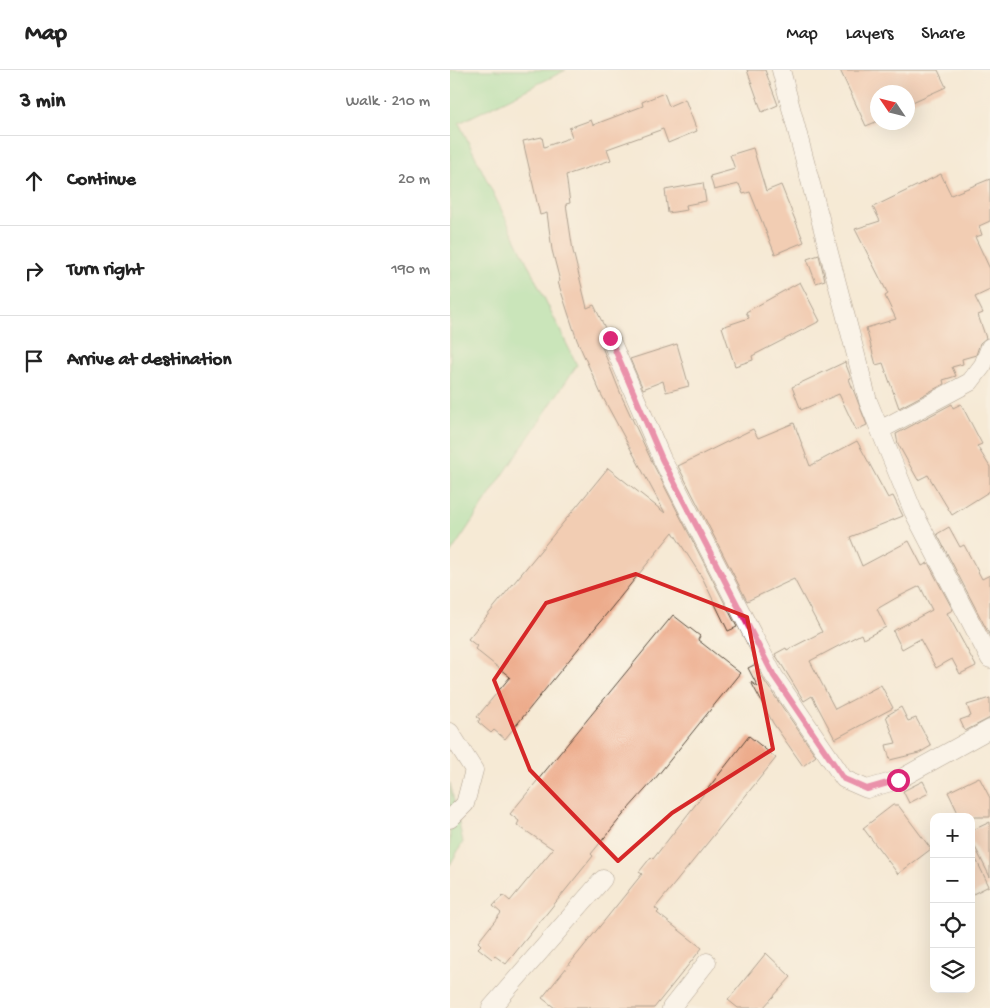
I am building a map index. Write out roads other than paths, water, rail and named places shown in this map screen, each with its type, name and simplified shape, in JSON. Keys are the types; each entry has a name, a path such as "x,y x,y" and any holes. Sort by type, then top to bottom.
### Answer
{"street":[{"path":"781,70 868,401 913,511 990,659"},
{"path":"610,338 662,459 774,676 844,779 867,789 898,780 990,729"},
{"path":"880,430 970,382 983,366 990,347"},
{"path":"450,732 474,770 465,804 450,819"},
{"path":"491,1008 603,879"},
{"path":"671,1008 707,962"}]}
